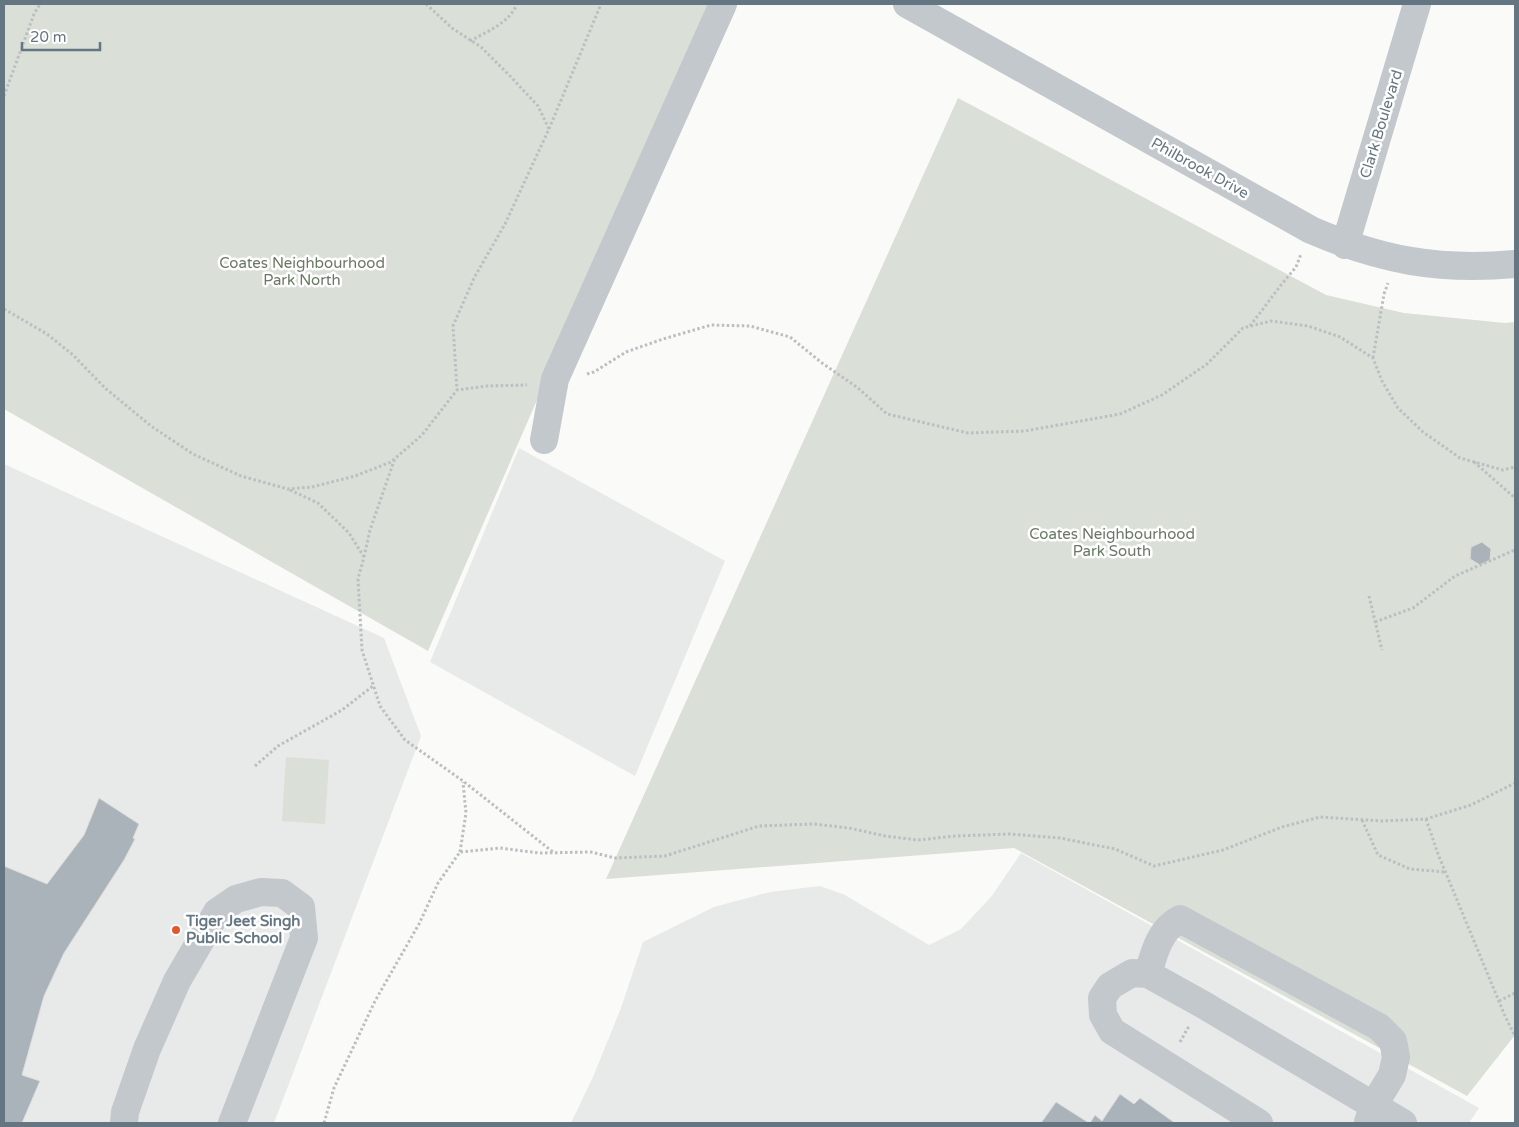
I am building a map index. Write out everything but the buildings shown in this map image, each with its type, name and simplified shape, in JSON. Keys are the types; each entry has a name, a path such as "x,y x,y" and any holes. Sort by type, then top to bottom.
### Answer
{"street":[{"path":"544,440 555,380 723,4"},
{"name":"Philbrook Drive","path":"906,4 1311,230 1345,245 1398,259 1433,265 1490,266 1515,264"},
{"name":"Clark Boulevard","path":"1345,245 1417,4"},
{"path":"124,1123 125,1112 147,1049 177,981 217,912 236,899 261,892 282,893 301,907 304,938 232,1123"},
{"path":"1148,974 1156,946 1171,924 1180,919 1379,1028 1393,1041 1396,1057 1392,1075 1371,1114"},
{"path":"1259,1123 1112,1031 1103,1015 1102,998 1110,986 1132,973 1148,974 1202,1004 1371,1114 1403,1123"}],"path":[{"path":"4,96 34,14 40,4"},
{"path":"426,4 452,28 481,47 538,106 549,129"},
{"path":"470,40 496,27 513,13 516,4"},
{"path":"288,489 312,487 355,476 392,462 422,434 457,390 453,326 474,278 505,224 549,129 601,4"},
{"path":"1250,326 1280,285 1296,267 1311,230"},
{"path":"1398,259 1384,294 1373,358 1382,381 1398,408 1423,432 1460,458 1503,470 1515,467"},
{"path":"4,309 48,334 73,355 105,388 151,426 193,454 242,476 288,489 318,504 349,533 364,557"},
{"path":"457,390 487,386 538,385 594,372 626,352 711,325 750,326 790,336 822,363 858,388 887,414 968,433 1026,432 1120,414 1162,395 1207,364 1243,328 1271,321 1308,326 1340,337 1373,358"},
{"path":"396,458 370,530 358,579 362,650 380,706 405,740 463,781 554,853"},
{"path":"1474,462 1515,498"},
{"path":"1375,622 1413,608 1455,576 1515,550"},
{"path":"1369,596 1382,650"},
{"path":"255,766 278,746 342,710 373,686"},
{"path":"324,1123 334,1088 375,1001 419,924 438,883 460,852 466,813 463,781"},
{"path":"460,852 500,848 554,853 591,852 615,858 665,856 759,826 814,824 918,840 955,836 1010,834 1060,838 1115,849 1154,866 1223,850 1282,827 1320,817 1382,821 1426,819 1472,805 1515,783"},
{"path":"1426,819 1446,872 1515,1036"},
{"path":"1362,820 1378,855 1410,870 1446,872"},
{"path":"1499,1001 1515,993"},
{"path":"1167,1064 1202,1004"}],"shaded area":[{"path":"519,448 725,561 635,776 430,662"},
{"name":"Tiger Jeet Singh Public School","path":"4,464 384,638 421,736 274,1123 4,1123"},
{"path":"1021,853 1479,1108 1469,1123 571,1123 593,1077 621,1008 643,942 714,907 770,892 820,886 845,895 929,945 961,929 991,897"}],"green space":[{"name":"Coates Neighbourhood Park North","path":"4,4 709,4 428,651 4,409"},
{"name":"Coates Neighbourhood Park South","path":"958,98 1326,295 1404,313 1505,323 1515,322 1515,1035 1467,1096 1014,848 606,879"},
{"path":"286,757 329,760 325,824 282,821"}],"place":[{"name":"Tiger Jeet Singh Public School","path":"176,930"}]}
